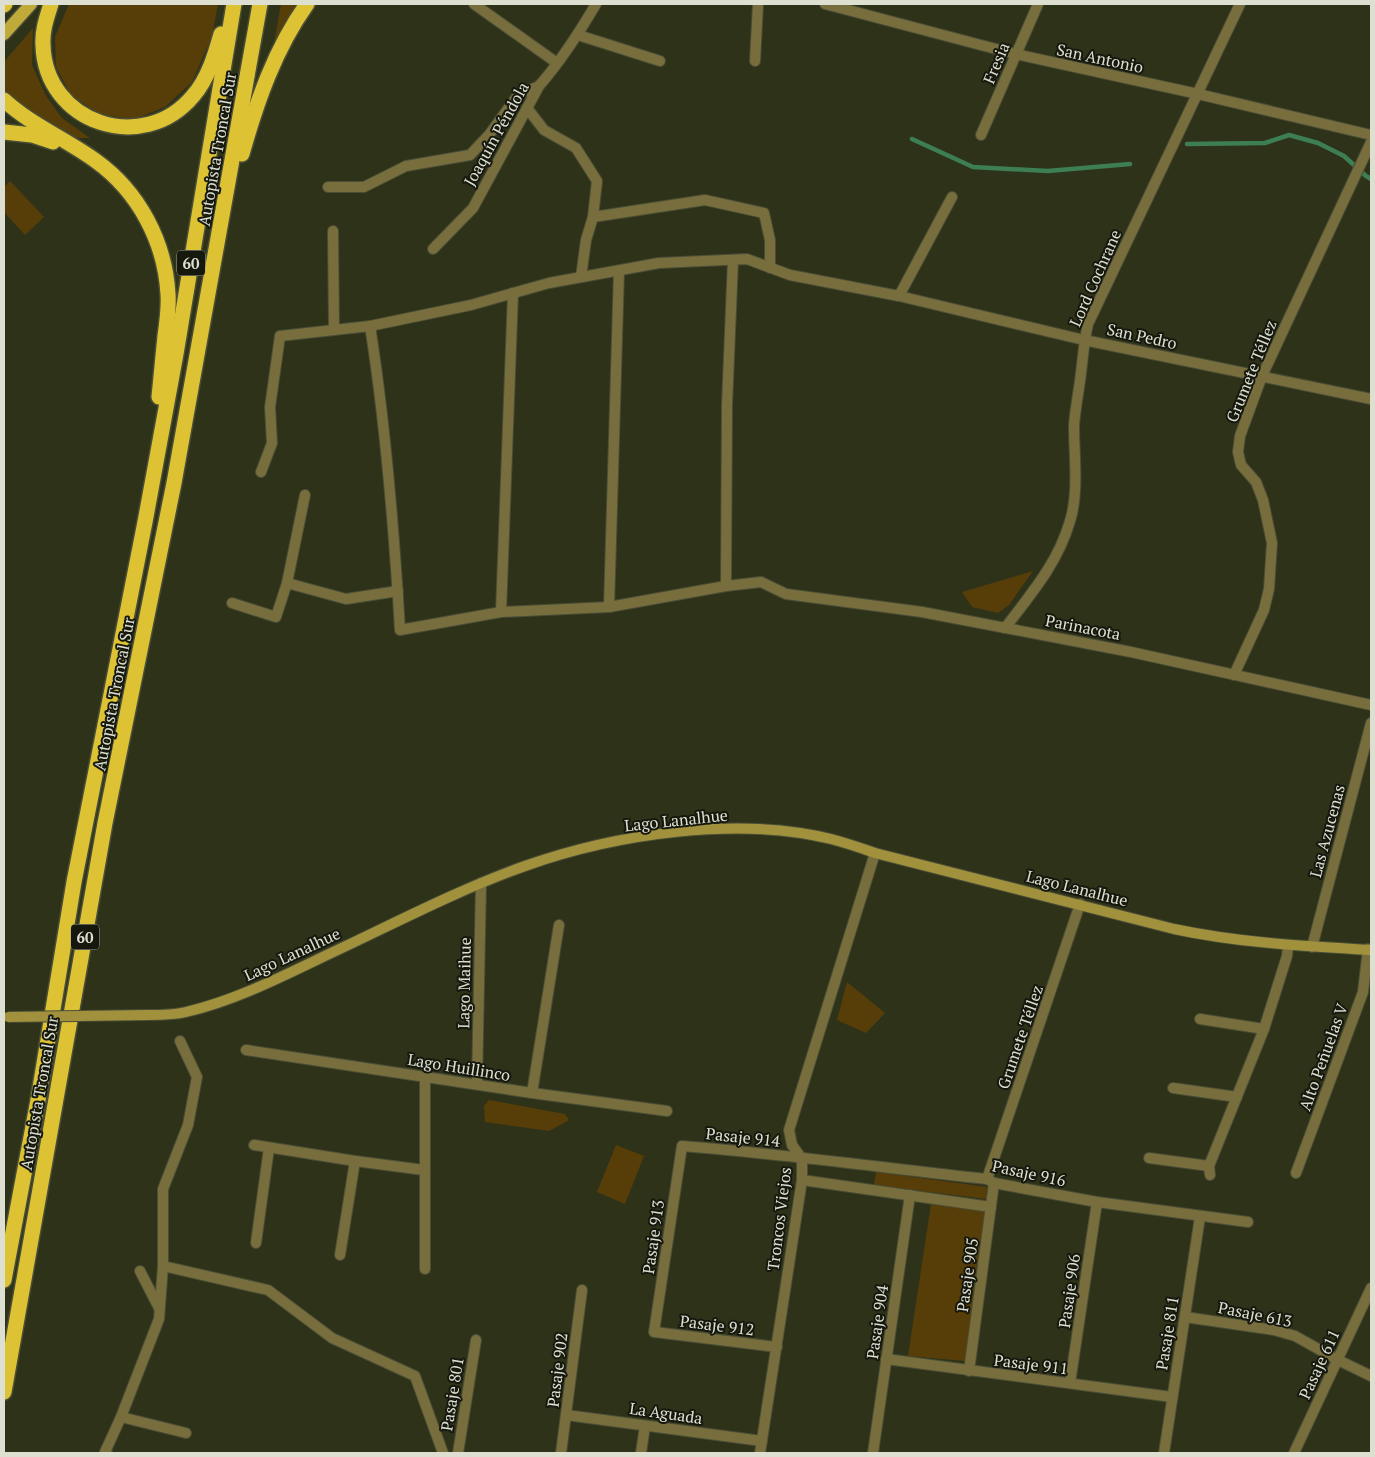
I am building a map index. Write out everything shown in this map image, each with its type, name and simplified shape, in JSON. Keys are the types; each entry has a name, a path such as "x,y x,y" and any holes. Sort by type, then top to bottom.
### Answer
{"highway":[{"path":"51,4 46,20 43,44 47,68 58,90 74,108 95,121 119,127 131,127 155,123 166,118 195,95 216,52 232,4"},
{"name":"Autopista Troncal Sur","path":"4,1280 38,1100 74,882 176,354 232,4"},
{"name":"Autopista Troncal Sur","path":"4,1392 105,823 172,492 260,4"},
{"path":"220,230 250,128 272,66 293,23 307,4"},
{"path":"4,100 32,122 84,152 122,183 141,208 157,240 166,277 168,314 145,522"},
{"path":"4,132 32,135 84,152"}],"main road":[{"path":"4,10 9,4"},
{"path":"4,34 31,4"},
{"name":"Lago Lanalhue","path":"6,1016 185,1013 229,999 481,883 556,856 636,838 694,830 750,829 805,834 831,839 875,853 1214,938 1288,946 1370,950"}],"street":[{"path":"474,4 557,63"},
{"name":"Joaquín Péndola","path":"433,248 473,208 539,86 578,34 596,4"},
{"path":"755,61 758,4"},
{"name":"San Antonio","path":"828,4 1016,54 1371,135"},
{"name":"Fresia","path":"981,135 1038,4"},
{"name":"Lord Cochrane","path":"1005,628 1047,572 1065,536 1071,519 1074,503 1074,423 1084,340 1088,324 1240,4"},
{"path":"578,34 660,61"},
{"path":"328,187 364,187 406,166 470,155 489,135 518,95 539,86"},
{"path":"527,108 544,130 576,148 597,181 593,217 586,240 581,277"},
{"name":"Grumete Téllez","path":"1234,675 1264,610 1270,581 1272,543 1264,500 1256,482 1241,465 1238,452 1240,436 1262,376 1371,142"},
{"path":"899,296 952,197"},
{"path":"593,217 705,200 764,213 770,240 770,268"},
{"path":"333,231 334,330"},
{"name":"San Pedro","path":"261,472 272,443 270,407 280,336 370,326 471,305 549,283 659,263 747,259 790,275 899,296 1084,340 1371,399"},
{"path":"726,586 727,405 733,260"},
{"path":"609,607 619,270"},
{"path":"502,612 513,293"},
{"path":"287,583 346,599 398,591 384,421 370,326"},
{"path":"232,603 276,617 287,583 305,495"},
{"name":"Parinacota","path":"398,591 400,630 502,612 609,607 726,586 761,582 786,594 922,612 1131,652 1371,705"},
{"name":"Las Azucenas","path":"1312,947 1371,723"},
{"name":"Troncos Viejos","path":"763,1453 762,1441 802,1180 802,1159 792,1145 789,1130 875,853"},
{"name":"Lago Maihue","path":"477,1084 481,883"},
{"name":"Grumete Téllez","path":"991,1181 1080,904"},
{"path":"532,1093 559,925"},
{"path":"1149,1158 1210,1171 1236,1097 1264,1029 1287,956 1288,946"},
{"name":"Alto Peñuelas V","path":"1296,1173 1363,992 1370,950"},
{"path":"1200,1019 1264,1029"},
{"path":"105,1453 159,1319 163,1266 163,1189 188,1125 197,1076 180,1041"},
{"name":"Lago Huillinco","path":"246,1050 532,1093 667,1111"},
{"path":"425,1077 425,1269"},
{"path":"1173,1088 1236,1097"},
{"path":"254,1144 269,1148 424,1170"},
{"name":"Pasaje 914","path":"682,1146 770,1153 802,1159"},
{"name":"Pasaje 913","path":"654,1332 682,1146"},
{"path":"256,1243 269,1148"},
{"name":"Pasaje 916","path":"802,1159 991,1181 1096,1202 1248,1222"},
{"path":"340,1255 355,1161"},
{"path":"802,1180 991,1207"},
{"name":"Pasaje 905","path":"969,1371 991,1207 991,1181"},
{"name":"Pasaje 904","path":"873,1453 910,1195"},
{"name":"Pasaje 906","path":"1070,1383 1096,1202"},
{"name":"Pasaje 811","path":"1164,1453 1200,1217"},
{"path":"163,1266 268,1290 332,1338 415,1376 443,1453"},
{"path":"140,1271 160,1309"},
{"name":"Pasaje 611","path":"1294,1453 1371,1288"},
{"name":"Pasaje 902","path":"561,1453 582,1290"},
{"name":"Pasaje 613","path":"1185,1317 1274,1330 1295,1336 1371,1376"},
{"name":"Pasaje 912","path":"654,1332 777,1347"},
{"name":"Pasaje 801","path":"458,1453 476,1340"},
{"name":"Pasaje 911","path":"886,1359 1172,1397"},
{"name":"La Aguada","path":"566,1415 762,1441"},
{"path":"121,1417 186,1433"},
{"path":"641,1453 645,1426"}],"shaded area":[{"path":"69,4 218,4 212,36 192,82 165,107 132,120 98,113 71,95 56,67 55,37"},
{"path":"281,4 301,4 273,49"},
{"path":"33,28 32,65 46,96 62,118 90,138 67,138 4,91 4,62"},
{"path":"10,181 44,217 25,235 4,212 4,187"},
{"path":"1033,571 1009,605 998,613 972,607 962,592"},
{"path":"847,982 885,1013 866,1033 837,1020"},
{"path":"489,1100 565,1114 569,1120 549,1131 485,1122 484,1106"},
{"path":"616,1145 644,1156 625,1204 597,1192"},
{"path":"876,1172 987,1187 986,1199 874,1185"},
{"path":"931,1204 986,1211 965,1361 908,1356"}],"waterway":[{"path":"1187,144 1265,143 1289,135 1318,143 1344,156 1371,179"},
{"path":"912,139 973,167 1048,171 1130,164"}]}
